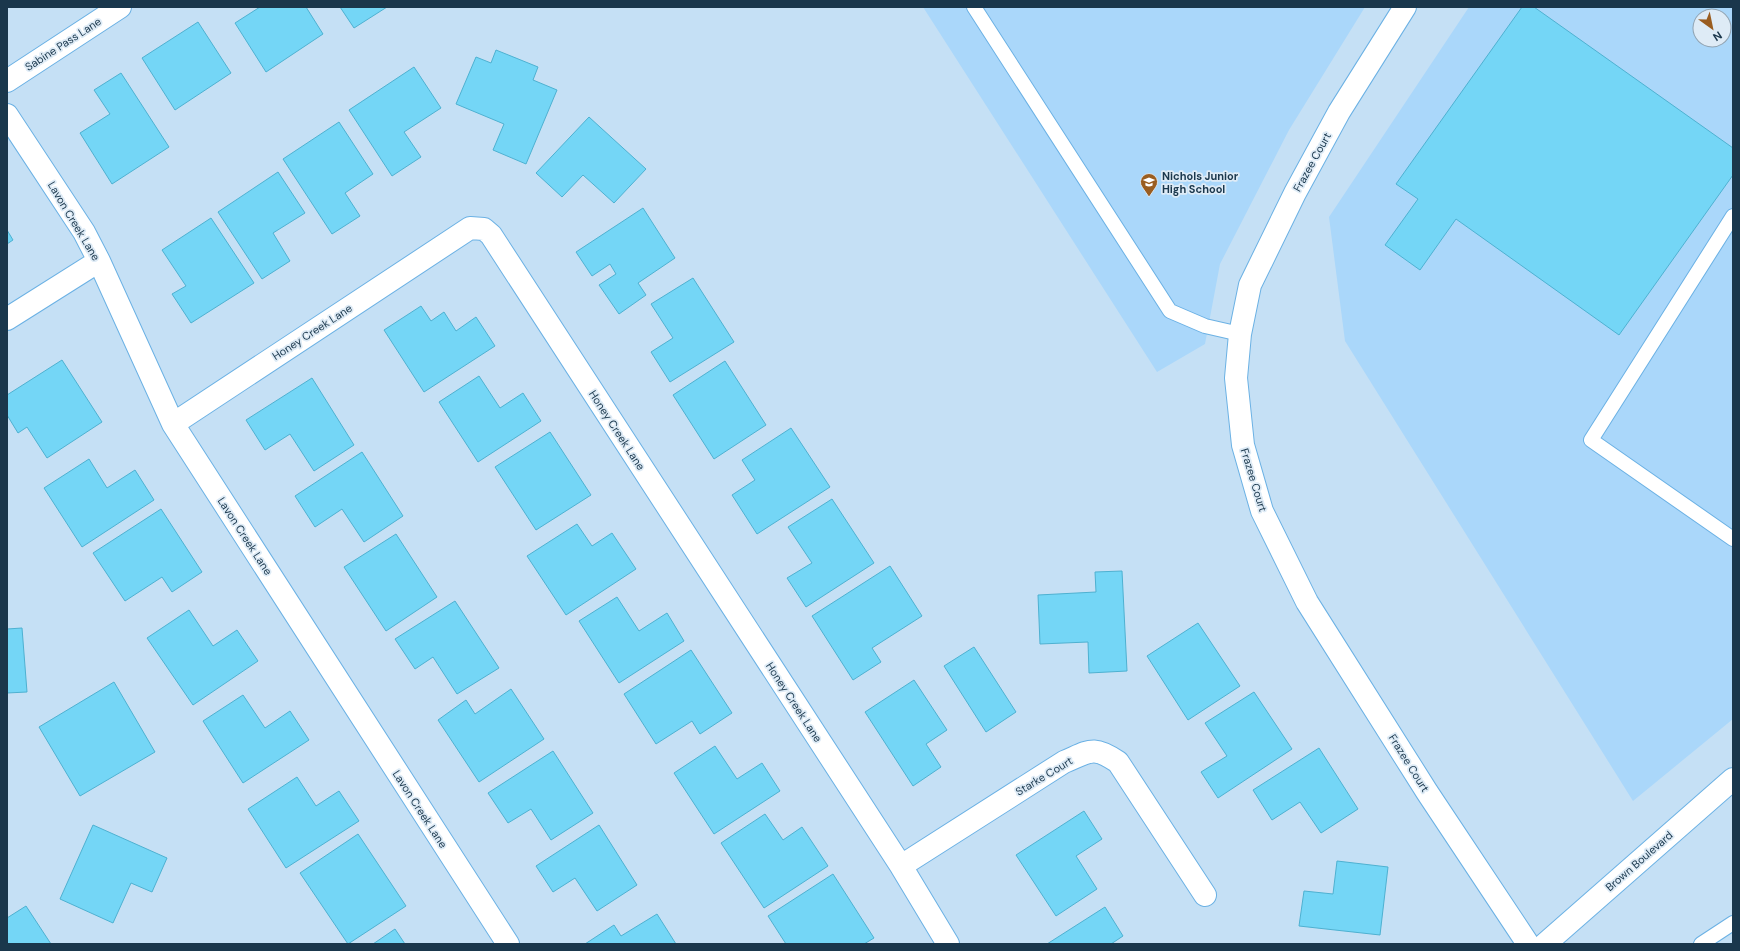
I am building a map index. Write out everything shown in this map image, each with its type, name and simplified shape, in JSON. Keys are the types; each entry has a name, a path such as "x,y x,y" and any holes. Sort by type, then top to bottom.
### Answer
{"street":[{"name":"Sabine Pass Lane","path":"7,81 120,7"},
{"name":"Frazee Court","path":"1405,7 1339,112 1295,193 1250,285 1240,334 1236,378 1243,445 1262,511 1307,602 1427,792 1528,944"},
{"name":"Lavon Creek Lane","path":"7,115 84,232 99,261 173,424 508,944"},
{"name":"Honey Creek Lane","path":"173,424 470,228 484,229 491,235 900,866 948,944"},
{"path":"7,319 99,261"},
{"name":"Starke Court","path":"900,866 1064,762 1092,751 1106,754 1118,762 1205,895"},
{"name":"Brown Boulevard","path":"1545,944 1733,779"}],"lane":[{"path":"974,7 1170,311 1206,326 1240,334"},
{"path":"1733,216 1592,440 1733,538"},
{"path":"1701,944 1733,923"}],"shaded area":[{"name":"Nichols Junior High School","path":"923,7 1365,7 1289,130 1220,264 1205,344 1157,372"},
{"path":"1469,7 1733,7 1733,719 1633,801 1345,341 1329,217"}],"building":[{"path":"260,7 306,7 323,34 266,72 235,23"},
{"path":"340,7 387,7 354,28"},
{"path":"1522,7 1534,7 1733,148 1733,175 1619,335 1456,219 1420,270 1385,245 1418,199 1396,184"},
{"path":"198,22 231,73 175,110 142,58"},
{"path":"496,50 538,67 533,80 557,90 526,164 493,150 504,124 456,104 476,57 491,63"},
{"path":"414,67 441,108 404,132 421,157 392,176 349,110"},
{"path":"121,73 169,147 112,184 80,133 110,114 94,90"},
{"path":"589,117 646,169 614,203 583,175 562,197 536,173"},
{"path":"339,122 373,174 345,193 360,216 332,234 283,159"},
{"path":"278,172 305,213 273,233 290,261 262,279 218,212"},
{"path":"643,208 675,258 638,283 646,295 619,314 599,285 616,274 610,264 592,276 576,252"},
{"path":"211,218 254,283 191,323 172,294 186,286 162,250"},
{"path":"7,230 13,240 7,244"},
{"path":"693,278 734,342 670,382 651,352 673,338 651,304"},
{"path":"421,306 431,321 444,312 456,331 476,317 495,346 424,392 384,330"},
{"path":"62,360 102,422 47,458 27,427 18,433 7,415 7,395"},
{"path":"725,361 766,425 714,459 673,395"},
{"path":"479,376 500,408 523,393 541,421 478,462 439,402"},
{"path":"312,378 354,445 314,471 290,434 265,450 246,420"},
{"path":"791,428 830,487 757,534 732,495 755,480 742,460"},
{"path":"550,432 591,495 536,530 495,467"},
{"path":"362,452 403,516 364,542 342,509 315,527 295,496"},
{"path":"89,459 107,488 135,470 154,500 82,547 44,488"},
{"path":"832,499 874,563 806,607 787,578 812,563 788,527"},
{"path":"161,509 202,572 172,592 162,577 125,601 93,553"},
{"path":"577,524 592,546 612,533 636,569 566,615 527,556"},
{"path":"396,534 437,597 386,631 344,567"},
{"path":"890,566 922,616 872,648 881,662 853,680 812,616"},
{"path":"1122,571 1127,671 1089,673 1088,642 1040,644 1038,595 1096,592 1095,572"},
{"path":"617,597 639,631 667,613 684,641 619,683 579,621"},
{"path":"455,601 499,668 457,694 433,657 415,669 395,639"},
{"path":"189,610 213,646 237,630 258,661 193,705 147,638"},
{"path":"1198,623 1240,686 1188,720 1147,656"},
{"path":"22,628 27,692 7,693 7,629"},
{"path":"974,647 1016,712 986,732 944,666"},
{"path":"691,650 732,713 700,734 692,721 656,744 624,694"},
{"path":"914,680 947,730 926,744 941,767 913,786 865,712"},
{"path":"114,682 155,752 80,796 39,727"},
{"path":"511,689 544,739 479,782 438,720 466,700 475,714"},
{"path":"1254,692 1292,749 1218,798 1201,772 1227,756 1205,723"},
{"path":"243,695 265,728 290,711 309,740 243,783 203,721"},
{"path":"715,746 737,779 762,763 780,791 714,834 674,773"},
{"path":"1319,748 1358,809 1321,833 1300,802 1272,820 1253,790"},
{"path":"553,751 593,813 551,840 531,809 508,823 488,793"},
{"path":"297,777 316,806 339,791 359,821 286,868 248,809"},
{"path":"1084,811 1102,839 1076,856 1097,889 1056,916 1016,855"},
{"path":"765,814 783,840 802,827 828,866 764,908 721,843"},
{"path":"93,825 167,858 152,892 131,883 113,923 60,899"},
{"path":"599,825 637,885 597,911 575,878 553,892 536,866"},
{"path":"358,834 406,906 348,944 300,873"},
{"path":"1337,861 1388,867 1380,935 1299,926 1304,891 1333,894"},
{"path":"833,874 874,938 864,944 786,944 768,916"},
{"path":"26,906 51,944 7,944 7,918"},
{"path":"1105,907 1123,936 1111,944 1047,944"},
{"path":"657,914 676,944 585,944 614,925 621,936"},
{"path":"395,929 405,944 373,944"}],"place":[{"name":"Nichols Junior High School","path":"1149,197"}]}
